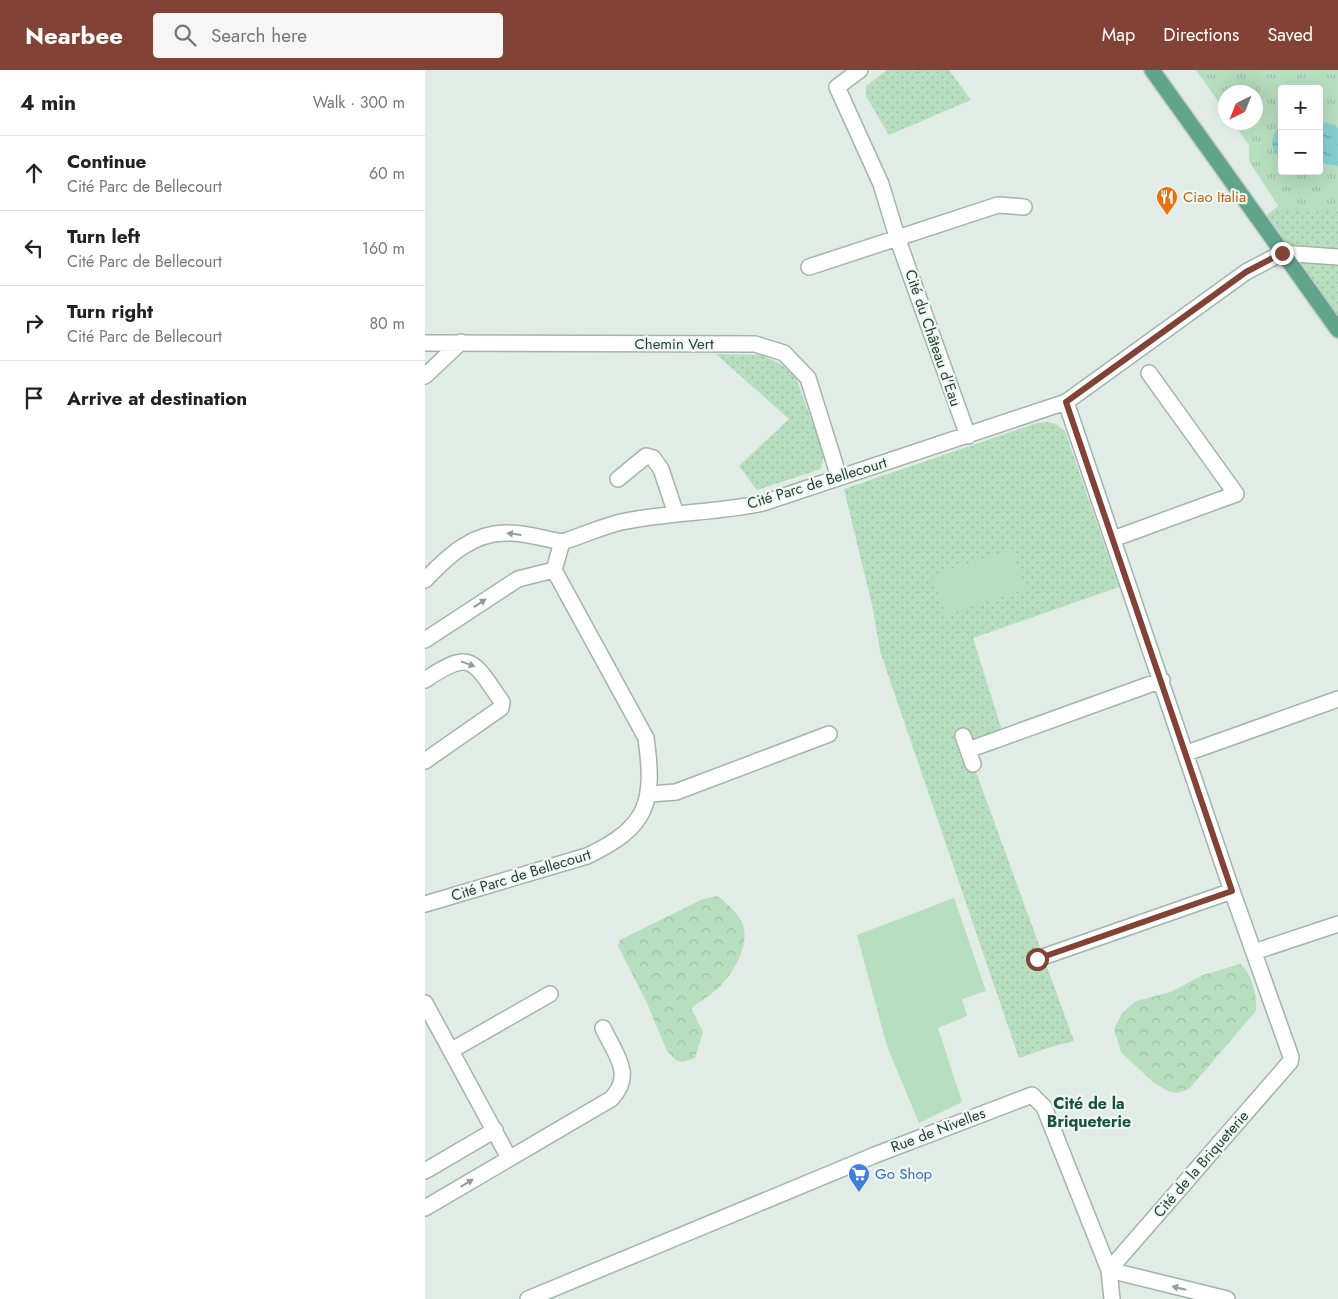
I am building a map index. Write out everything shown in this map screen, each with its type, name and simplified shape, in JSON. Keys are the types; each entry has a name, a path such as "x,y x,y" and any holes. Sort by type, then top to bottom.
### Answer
{"main road":[{"path":"1152,70 1338,330"}],"street":[{"name":"Cité du Château d'Eau","path":"859,70 837,87 881,184 898,240 968,436"},
{"path":"809,267 898,240 941,223 998,205 1024,207"},
{"path":"1282,253 1338,257"},
{"name":"Cité Parc de Bellecourt","path":"425,580 447,558 476,538 509,532 562,542 621,522 676,514 728,510 763,502 968,436 1066,402 1246,272 1282,253"},
{"path":"425,376 461,342"},
{"name":"Chemin Vert","path":"425,343 755,344 776,350 790,358 807,378 839,477"},
{"path":"1113,538 1236,494 1149,373"},
{"path":"1066,402 1187,753 1232,891 1255,952 1338,924"},
{"path":"618,480 646,456 653,458 661,469 676,514"},
{"path":"425,640 518,579 554,570 562,542"},
{"name":"Cité Parc de Bellecourt","path":"425,904 587,856 605,847 636,822 650,794 650,770 646,738 554,570"},
{"path":"425,680 449,664 460,661 471,664 479,669 502,702 501,708 425,761"},
{"path":"968,750 1162,680"},
{"path":"1187,753 1338,700"},
{"path":"650,794 676,792 829,734"},
{"path":"1037,960 1232,891"},
{"name":"Cité de la Briqueterie","path":"1109,1270 1290,1062 1291,1056 1255,952"},
{"path":"452,1050 550,994"},
{"path":"425,1003 431,1029 452,1050 509,1158"},
{"path":"425,1208 611,1099 619,1091 623,1085 622,1069 603,1028"},
{"name":"Rue de Nivelles","path":"528,1299 875,1154 1032,1095 1044,1107 1109,1270"},
{"path":"425,1171 495,1130"},
{"path":"1112,1299 1109,1270 1227,1299"}],"green space":[{"path":"887,70 949,70 971,100 889,135 866,96 866,86"},
{"path":"1196,70 1338,70 1338,209 1280,209 1249,161 1249,145 1238,130 1263,130 1263,85 1218,85 1218,101"},
{"path":"1281,204 1338,206 1338,328 1259,221"},
{"path":"716,354 762,355 782,365 796,378 824,454 821,469 757,490 739,466 789,419"},
{"path":"1048,422 1056,424 1065,431 1119,587 973,638 1004,737 968,750 1074,1041 1019,1058 880,651 873,609 844,489 1037,423"},
{"path":"1011,549 1025,588 946,615 932,576"},
{"path":"718,896 739,917 745,933 744,942 738,960 728,977 716,990 691,1008 703,1032 695,1058 682,1062 676,1060 667,1051 647,1003 618,946 620,940 703,899"},
{"path":"954,898 986,991 962,999 967,1016 938,1028 962,1102 919,1123 887,1046 857,935"},
{"path":"1240,964 1244,967 1253,985 1256,1011 1189,1089 1178,1093 1168,1091 1153,1082 1121,1052 1114,1029 1122,1013 1136,1001 1171,992 1203,975"}],"water":[{"path":"1323,122 1338,128 1338,166 1323,162"},
{"path":"1278,128 1278,156 1272,143"}],"place":[{"name":"Ciao Italia","path":"1167,216"},
{"name":"Go Shop","path":"859,1193"}],"district":[{"name":"Cité de la Briqueterie","path":"1089,1112"}],"route":[{"path":"1037,959 1232,891 1187,753 1066,402 1246,272 1282,253"}]}
